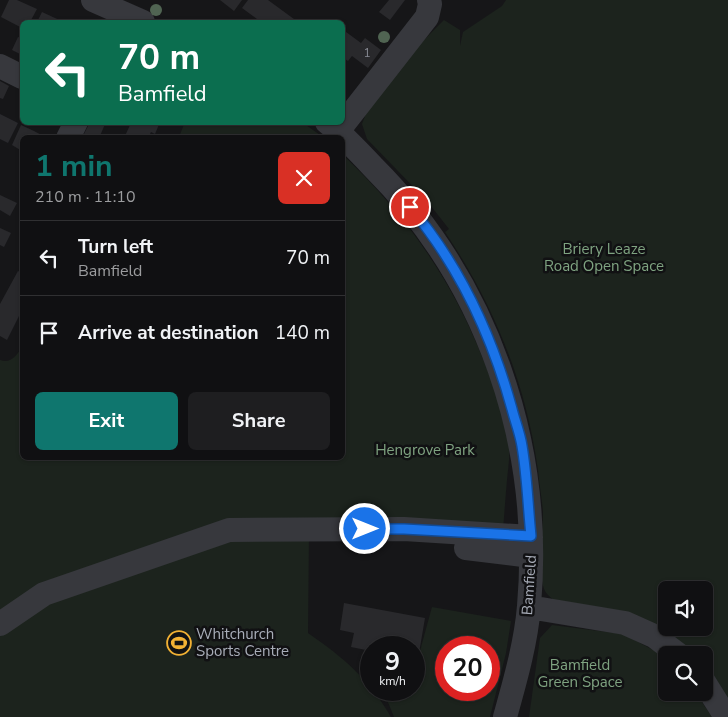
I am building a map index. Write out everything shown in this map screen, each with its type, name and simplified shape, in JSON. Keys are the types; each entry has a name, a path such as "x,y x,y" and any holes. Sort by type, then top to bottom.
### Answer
{"street":[{"path":"94,0 139,20"},
{"path":"345,112 427,17 429,0"},
{"path":"0,66 20,76"},
{"name":"Bamfield","path":"345,140 385,179 422,222 447,257 487,335 502,375 522,446 531,546 529,607 517,675 506,717"},
{"path":"0,624 44,594 229,530 404,529 531,546"},
{"path":"466,548 531,546"},
{"path":"529,607 625,623 654,636 667,646"},
{"path":"713,696 726,717"}],"green space":[{"name":"Briery Leaze Road Open Space","path":"506,0 728,0 728,706 713,683 713,646 680,646 674,641 659,636 713,636 713,581 658,581 658,636 556,602 546,592 541,575 543,512 533,438 516,376 505,346 479,288 445,232 449,229 427,201 367,139 362,124 368,108 417,47 444,20 460,30 460,46 463,32 502,6"},
{"path":"184,125 306,125 320,135 180,135"},
{"name":"Hengrove Park","path":"345,157 387,200 441,274 470,329 487,370 502,413 509,446 502,541 309,531 308,633 333,651 360,675 360,701 381,701 391,717 0,717 0,360 10,360 20,350 20,460 345,460"},
{"path":"432,607 511,621 500,677 500,636 435,636 435,701 494,701 490,717 394,717 387,701 425,701 424,636"},
{"name":"Bamfield Green Space","path":"552,625 623,634 658,654 658,701 701,701 712,717 529,717 540,638"}],"building":[{"path":"9,0 17,0 37,9 31,20 20,20 20,27 1,17"},
{"path":"220,0 242,0 234,11"},
{"path":"248,0 268,0 295,20 258,20 242,8"},
{"path":"389,0 405,0 390,20 379,12"},
{"path":"42,12 60,20 38,20"},
{"path":"345,31 361,43 365,38 381,50 368,68 352,56 348,61 345,59"},
{"path":"18,37 20,38 20,54 12,50"},
{"path":"0,81 9,86 3,99 0,98"},
{"path":"0,114 18,123 8,143 0,139"},
{"path":"21,125 41,135 20,135 20,150 12,145"},
{"path":"88,125 105,125 100,135 84,135"},
{"path":"130,125 159,125 155,134 151,132 150,135 125,135"},
{"path":"0,195 17,203 10,216 0,210"},
{"path":"0,228 11,233 4,247 0,245"},
{"path":"18,271 20,272 20,314 7,340 0,336 0,304"},
{"path":"344,603 425,618 422,636 360,636 360,649 351,647 354,633 340,630"}],"place":[{"name":"Whitchurch Sports Centre","path":"179,643"}],"route":[{"path":"365,529 404,529 531,536 522,446 502,375 487,335 447,257 410,207"}]}
